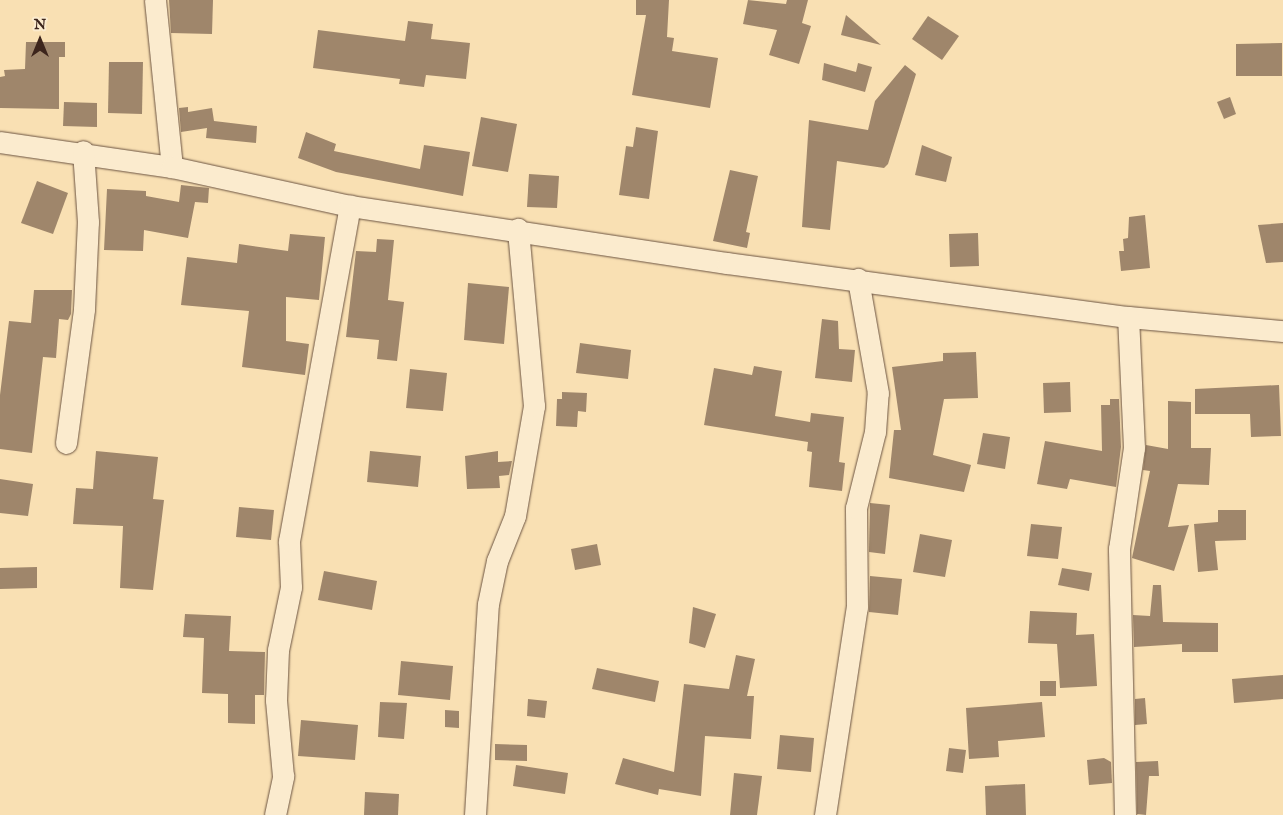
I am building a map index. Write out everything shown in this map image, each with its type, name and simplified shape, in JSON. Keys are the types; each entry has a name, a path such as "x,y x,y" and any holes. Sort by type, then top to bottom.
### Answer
{"street":[{"path":"155,0 172,167"},
{"path":"0,142 83,152 172,167 350,206 1128,317 1283,331"},
{"path":"66,443 84,309 88,222 83,152"},
{"path":"275,815 283,776 276,700 278,650 291,587 289,541 350,206"},
{"path":"476,815 488,604 497,560 516,516 534,406 518,229"},
{"path":"826,815 857,607 856,508 875,432 878,393 858,279"},
{"path":"1125,815 1119,549 1134,448 1128,317"}],"building":[{"path":"169,0 213,0 212,34 171,33"},
{"path":"636,0 669,0 667,37 674,38 672,51 718,58 710,108 632,95 646,15 636,15"},
{"path":"748,0 786,4 787,0 808,0 802,23 811,26 799,64 769,55 777,30 743,24"},
{"path":"846,15 881,45 841,35"},
{"path":"928,16 959,36 942,60 912,39"},
{"path":"408,21 433,24 431,39 470,43 466,79 426,75 424,87 399,84 400,79 313,68 318,30 405,41"},
{"path":"26,42 65,42 65,57 59,57 59,109 0,108 0,77 5,76 4,70 25,69"},
{"path":"1282,43 1282,76 1236,76 1236,44"},
{"path":"109,62 143,62 142,114 108,113"},
{"path":"824,63 856,72 858,63 872,67 865,92 822,80"},
{"path":"905,65 916,74 888,164 884,168 837,161 830,230 802,227 809,120 868,130 875,101"},
{"path":"1230,97 1236,114 1224,119 1217,102"},
{"path":"64,102 97,103 97,127 63,126"},
{"path":"188,107 188,112 212,108 214,121 257,126 256,143 206,138 207,128 181,132 179,108"},
{"path":"481,117 517,124 508,172 472,166"},
{"path":"636,127 658,131 649,199 619,195 626,146 633,147"},
{"path":"306,132 336,144 334,151 420,169 424,145 470,152 463,196 336,172 298,158"},
{"path":"922,145 952,157 946,182 915,175"},
{"path":"730,170 758,176 746,232 750,233 747,248 713,241"},
{"path":"529,174 559,176 557,208 527,207"},
{"path":"37,181 68,193 53,234 21,223"},
{"path":"181,185 209,188 208,203 195,202 188,238 144,230 143,251 104,250 107,189 146,191 146,196 179,202"},
{"path":"1145,215 1150,268 1121,271 1119,251 1124,251 1123,239 1128,238 1129,217"},
{"path":"1283,223 1283,262 1266,263 1258,225"},
{"path":"978,233 979,266 950,267 949,234"},
{"path":"290,234 325,237 319,300 286,297 286,341 309,344 305,375 242,367 249,311 181,305 187,257 237,263 239,244 288,251"},
{"path":"377,239 394,240 388,300 404,302 397,361 377,359 379,340 346,337 356,251 376,252"},
{"path":"468,283 509,287 504,344 464,340"},
{"path":"34,290 72,290 71,314 68,320 59,319 56,358 43,357 32,453 0,449 0,395 9,321 31,323"},
{"path":"822,319 838,321 839,349 855,350 852,382 815,378"},
{"path":"580,343 631,350 628,379 576,373"},
{"path":"976,352 978,398 944,399 933,455 971,465 964,492 889,478 894,430 901,430 892,367 943,361 943,353"},
{"path":"754,366 782,371 775,416 810,422 811,413 844,417 839,462 845,463 842,491 809,487 812,452 807,451 808,442 704,425 714,368 752,375"},
{"path":"410,369 447,373 443,411 406,408"},
{"path":"1070,382 1071,412 1044,413 1043,383"},
{"path":"1279,385 1281,436 1251,437 1250,414 1195,414 1195,389"},
{"path":"562,392 587,393 586,412 578,411 577,427 556,426 557,399 562,399"},
{"path":"1110,399 1119,399 1121,447 1116,487 1070,479 1067,489 1037,484 1045,441 1102,451 1101,405 1110,405"},
{"path":"1168,401 1191,402 1191,448 1211,448 1209,485 1178,484 1168,527 1189,525 1174,571 1132,558 1150,471 1143,470 1146,445 1168,449"},
{"path":"983,433 1010,437 1005,469 977,464"},
{"path":"96,451 158,457 153,499 164,500 153,590 120,588 123,526 73,524 76,488 93,489"},
{"path":"370,451 421,456 418,487 367,482"},
{"path":"498,451 498,462 512,461 509,475 499,476 500,488 467,489 465,456"},
{"path":"0,479 33,484 28,516 0,513"},
{"path":"870,503 890,505 885,554 869,552"},
{"path":"239,507 274,510 271,540 236,537"},
{"path":"1218,510 1246,510 1246,540 1215,541 1218,570 1198,572 1194,524 1218,522"},
{"path":"1031,524 1062,527 1058,559 1027,556"},
{"path":"920,534 952,540 945,577 913,572"},
{"path":"597,544 601,565 575,570 571,549"},
{"path":"37,567 37,588 0,589 0,568"},
{"path":"1062,568 1092,573 1089,591 1058,585"},
{"path":"324,571 377,581 372,610 318,600"},
{"path":"870,576 902,579 898,615 869,612"},
{"path":"1153,585 1161,585 1163,622 1218,623 1218,652 1182,652 1182,644 1134,647 1133,615 1150,616"},
{"path":"693,607 716,614 705,648 689,643"},
{"path":"1030,611 1077,613 1076,635 1094,634 1097,686 1060,688 1057,644 1028,643"},
{"path":"185,614 231,616 229,651 265,652 264,695 255,695 255,724 228,723 228,694 202,693 204,638 183,637"},
{"path":"736,655 755,659 747,696 754,696 751,739 705,736 701,796 659,789 658,795 615,784 623,758 674,772 684,684 729,689"},
{"path":"401,661 453,666 450,700 398,695"},
{"path":"597,668 659,681 655,702 592,689"},
{"path":"1283,675 1283,699 1234,703 1232,679"},
{"path":"1040,681 1056,681 1056,696 1040,696"},
{"path":"1145,698 1147,724 1135,725 1135,699"},
{"path":"528,699 547,701 545,718 527,716"},
{"path":"380,702 407,703 404,739 378,737"},
{"path":"1042,702 1045,737 998,741 999,757 969,759 966,708"},
{"path":"445,710 459,711 459,728 445,727"},
{"path":"301,720 358,725 355,760 298,756"},
{"path":"780,735 814,738 811,772 777,769"},
{"path":"495,744 527,745 527,761 495,760"},
{"path":"949,748 966,750 963,773 946,771"},
{"path":"1104,758 1111,762 1112,783 1089,785 1087,760"},
{"path":"1158,761 1159,776 1149,776 1146,815 1137,814 1136,762"},
{"path":"516,765 568,773 565,794 513,786"},
{"path":"734,773 762,776 757,815 730,815"},
{"path":"1025,784 1026,815 986,815 985,786"},
{"path":"365,792 399,794 398,815 364,815"}]}
